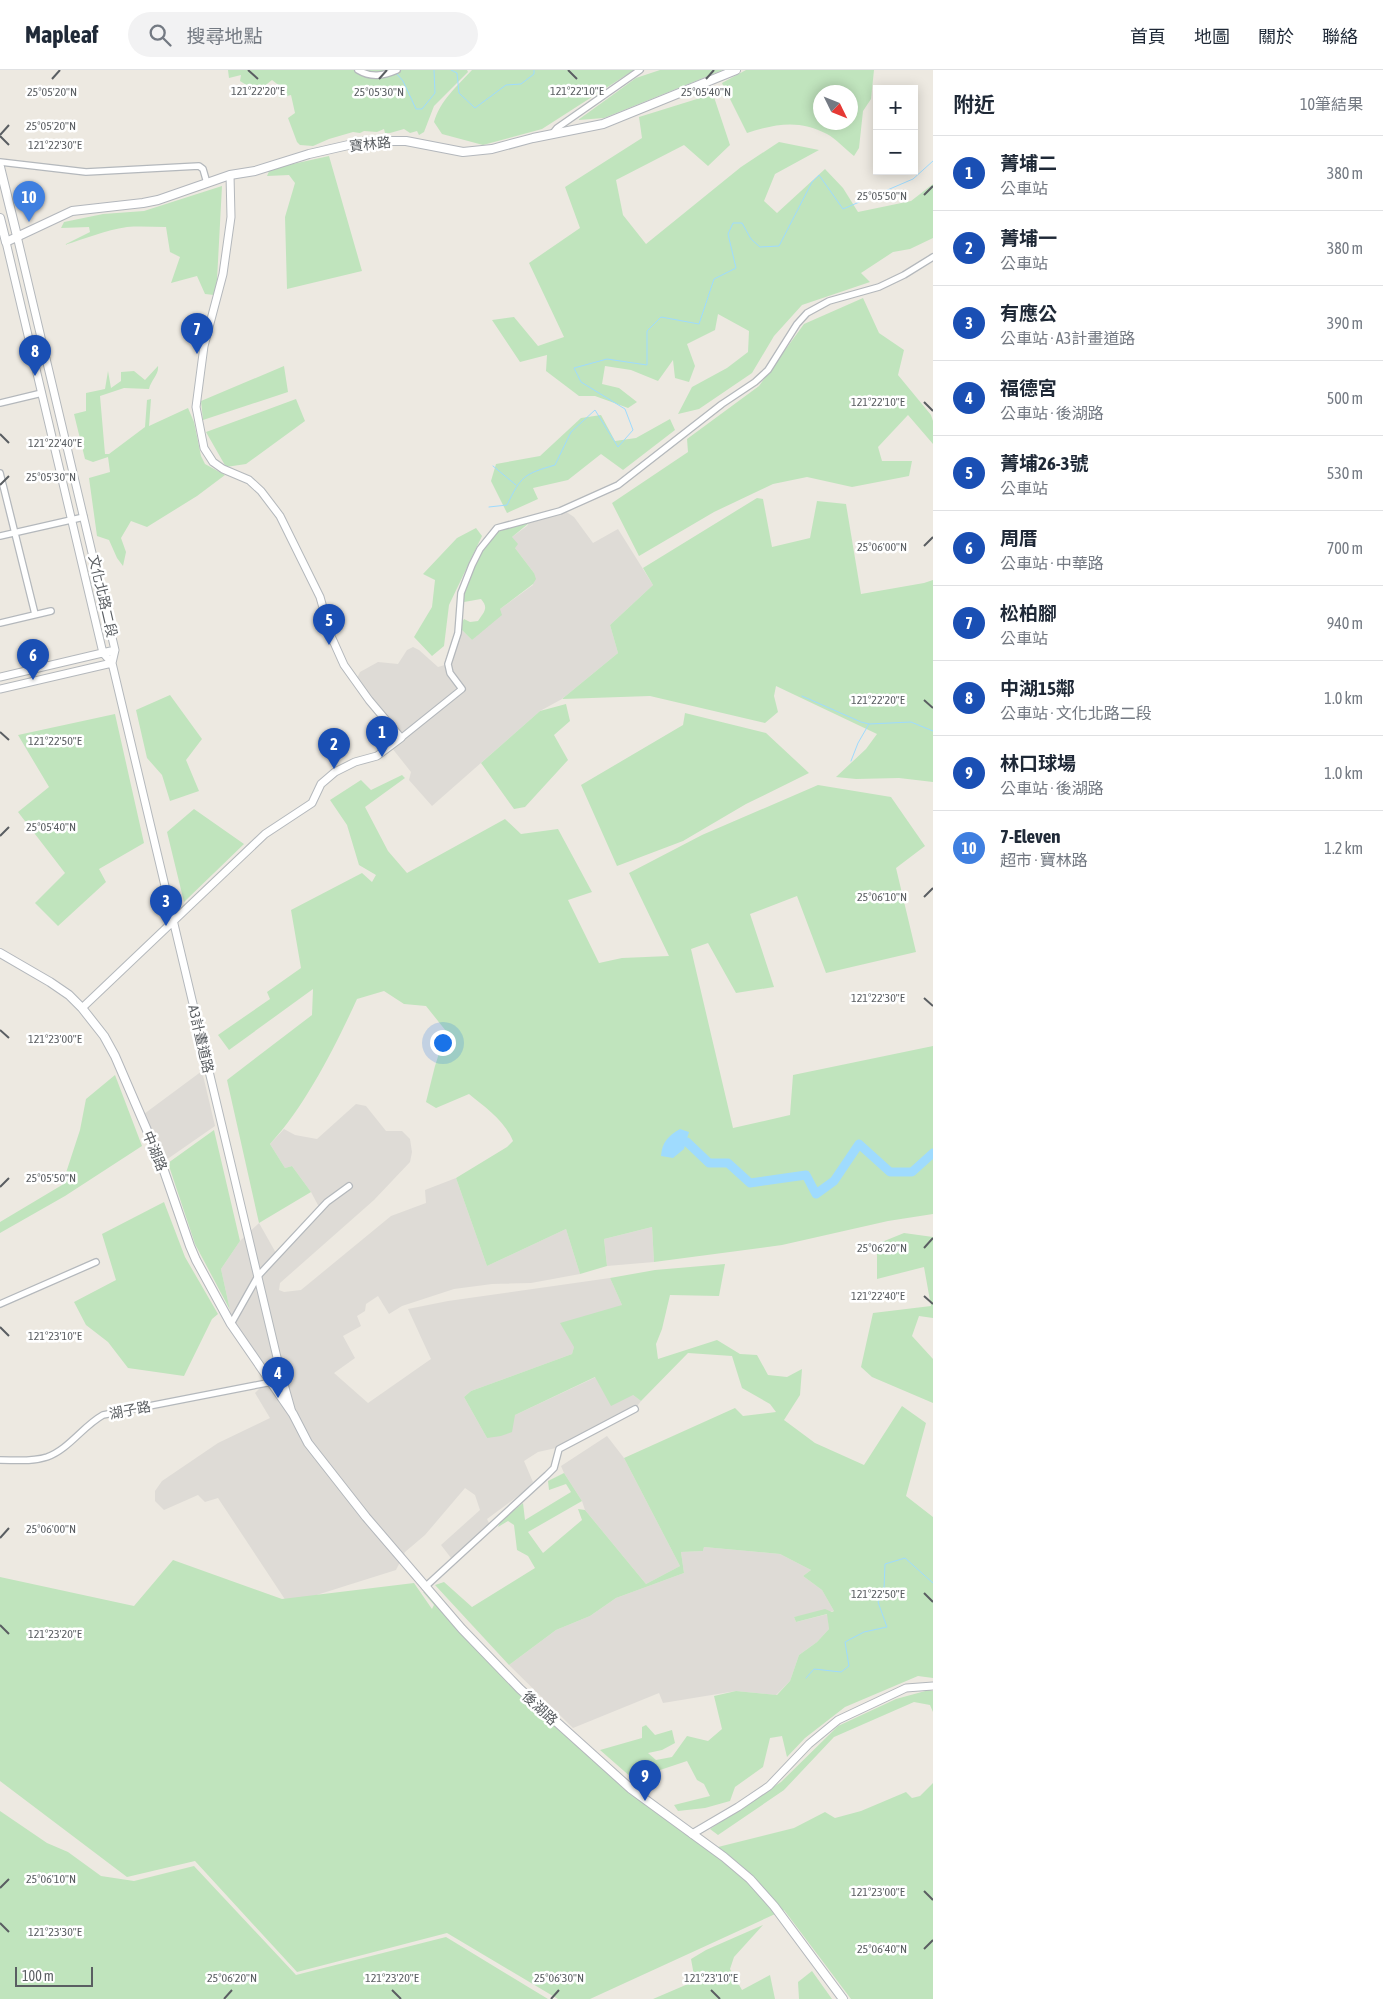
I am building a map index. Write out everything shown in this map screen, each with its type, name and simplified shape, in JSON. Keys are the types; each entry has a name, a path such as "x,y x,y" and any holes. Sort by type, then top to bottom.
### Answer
{"main road":[{"name":"寶林路","path":"3,244 72,211 143,203 230,175 255,171 309,154 366,142 406,141 463,152 492,149 553,133 615,120 736,70"},
{"name":"文化北路二段","path":"0,167 17,236"},
{"name":"文化北路二段","path":"0,218 3,244"},
{"name":"中湖路","path":"0,952 50,982 82,1008 104,1036 115,1056 162,1165 190,1246 232,1324 272,1382"},
{"name":"後湖路","path":"272,1382 294,1414 308,1443 325,1466 425,1587 491,1660 540,1709 631,1789 738,1868 762,1891 843,1999"}],"street":[{"path":"358,70 368,76 381,76 394,71"},
{"path":"553,133 557,128 640,70"},
{"path":"0,162 86,172 199,166 207,183"},
{"path":"230,175 231,217 223,274 204,346 196,407 204,448 213,462 223,470 249,480 261,491 280,516 320,597 331,636 344,665 369,700 401,738"},
{"name":"文化北路二段","path":"17,236 116,650 112,663"},
{"name":"文化北路二段","path":"3,244 42,393 103,652 112,663"},
{"path":"82,1008 265,834 312,803 321,784 335,772 355,762 377,756 462,689 450,673 448,664 458,632 461,593 480,548 497,528 560,511 618,485 722,404 755,382 768,370 797,324 807,313 829,301 879,287 904,275 933,257"},
{"path":"0,403 42,393"},
{"path":"0,474 35,614"},
{"path":"0,536 84,517"},
{"path":"0,623 51,611"},
{"path":"0,676 116,650"},
{"path":"0,689 112,663"},
{"name":"A3計畫道路","path":"112,663 280,1370 294,1414"},
{"path":"232,1324 258,1276 327,1202 349,1186"},
{"path":"0,1304 96,1262"},
{"name":"湖子路","path":"0,1460 29,1460 46,1457 62,1448 103,1415 272,1382"},
{"path":"425,1587 554,1468 559,1449 635,1409"},
{"path":"692,1834 738,1807 768,1786 809,1744 838,1720 906,1688 933,1686"}],"shaded area":[{"path":"565,511 574,517 593,543 618,529 653,585 610,625 618,653 562,699 540,711 432,806 409,780 411,772 388,743 400,734 357,681 357,678 360,672 378,662 398,664 407,650 413,647 438,667 448,664 459,627 472,640 500,609 533,585 534,573 515,548 512,537 527,526 529,523 525,520 545,518"},
{"path":"202,1071 215,1126 166,1160 144,1114"},
{"path":"356,1104 366,1106 386,1131 402,1131 410,1139 412,1152 410,1162 374,1200 280,1283 279,1290 284,1292 301,1290 391,1216 426,1203 425,1190 456,1178 487,1266 566,1229 580,1274 531,1283 492,1284 454,1289 402,1306 389,1314 378,1296 366,1304 365,1311 357,1316 361,1326 343,1336 355,1358 334,1373 368,1403 431,1359 408,1309 448,1301 610,1278 622,1305 574,1347 572,1354 471,1391 464,1397 487,1438 515,1415 596,1377 633,1395 641,1401 635,1409 556,1448 538,1452 524,1461 533,1482 526,1490 487,1519 491,1527 451,1558 441,1545 480,1510 475,1495 465,1488 425,1535 405,1552 396,1570 288,1604 218,1498 205,1502 198,1495 164,1510 155,1501 155,1491 162,1481 218,1443 270,1418 255,1393 271,1377 228,1321 230,1310 221,1269 240,1241 259,1223 276,1253 319,1207 311,1192 292,1166 285,1168 270,1144 284,1129 295,1135 317,1139"},
{"path":"652,1227 654,1262 607,1266 604,1239"},
{"path":"607,1436 624,1458 680,1566 646,1584 585,1510 582,1501 561,1466"},
{"path":"704,1547 780,1554 811,1570 803,1576 822,1590 834,1611 794,1617 796,1622 828,1614 829,1629 817,1642 799,1655 790,1681 776,1695 736,1691 663,1703 659,1693 573,1728 509,1665 556,1630 590,1616 616,1598 684,1573 681,1552 703,1551"}],"green space":[{"path":"228,70 467,70 468,72 434,106 424,132 419,135 417,131 410,133 404,129 390,133 385,133 384,129 377,132 353,132 313,146 300,145 297,142 288,118 295,113 291,95 279,98 281,87 272,80 262,88 248,86 240,81 241,75 229,78"},
{"path":"472,70 634,70 542,129 483,145 442,134 434,122 440,107"},
{"path":"660,70 723,70 604,118 578,120 636,78"},
{"path":"746,70 874,70 871,99 863,111 859,148 854,156 830,136 819,130 858,130 858,85 813,85 813,128 787,124 747,133 722,83"},
{"path":"713,94 730,145 708,166 684,145 616,180 623,215 646,244 741,167 779,142 819,150 775,174 764,201 777,213 825,169 843,188 858,212 911,201 933,184 933,238 910,249 893,252 861,273 870,282 802,305 774,336 752,373 699,409 678,414 692,387 727,368 748,352 749,331 718,314 715,330 687,344 695,366 689,382 675,378 673,360 658,381 631,370 605,366 602,384 619,388 637,402 628,408 595,396 579,396 546,371 547,355 520,362 492,320 514,317 538,346 564,337 529,263 580,228 565,187 642,138 639,117"},
{"path":"329,156 362,271 287,289 285,217 295,183 289,175 267,176 270,169"},
{"path":"222,186 217,280 214,295 205,294 197,276 171,283 180,257 170,252 166,227 119,228 64,245 90,232 89,227 61,228 64,222 103,214 144,211"},
{"path":"863,298 879,333 904,350 898,375 931,415 933,421 933,444 908,415 878,447 882,461 912,461 909,476 852,487 807,477 773,484 714,512 639,556 612,503 688,452 687,439 759,386 804,324"},
{"path":"158,366 149,389 124,388 100,396 105,454 109,454 145,427 147,400 151,399 149,426 188,408 194,422 201,456 205,464 225,475 197,496 147,527 131,521 121,538 126,552 123,566 109,540 97,536 89,478 110,472 108,457 93,462 85,459 74,414 86,411 86,393 105,389 108,371 111,388 121,381 121,372 134,371 145,380"},
{"path":"284,366 288,392 203,420 201,401"},
{"path":"296,399 305,421 246,464 226,467 206,432"},
{"path":"601,415 615,441 636,438 670,419 675,430 623,470 601,454 568,480 533,488 538,499 507,513 491,481 496,464 540,456 581,418"},
{"path":"757,498 763,499 772,547 810,538 817,501 846,504 861,594 933,580 933,782 899,778 856,779 836,777 866,749 877,734 776,686 774,696 778,712 765,723 650,696 562,699 618,653 610,625 653,585 643,568"},
{"path":"525,520 529,523 512,537 518,544 515,548 534,573 536,579 533,584 500,609 502,615 472,640 459,627 464,619 470,622 478,621 484,612 485,605 481,599 464,602 464,586 491,533"},
{"path":"476,528 482,536 449,605 444,646 432,656 414,637 432,607 435,580 423,574 457,538"},
{"path":"170,695 202,739 186,760 199,791 170,801 162,775 147,758 136,710"},
{"path":"566,704 570,721 554,735 568,760 525,807 514,809 481,763 540,711"},
{"path":"685,713 766,733 809,773 746,804 683,841 617,866 581,785 683,725"},
{"path":"115,714 144,843 99,869 106,882 58,926 35,903 65,873 18,812 49,787 18,735"},
{"path":"402,775 405,778 365,807 388,851 407,873 505,819 521,834 558,829 592,892 568,900 599,963 622,958 669,956 629,873 702,835 818,785 891,797 925,846 896,868 916,952 826,973 797,896 750,914 774,987 736,993 708,943 691,949 733,1128 790,1115 793,1075 933,1046 933,1214 888,1221 782,1245 654,1262 652,1227 604,1239 607,1266 580,1274 566,1229 487,1266 456,1178 507,1147 513,1141 500,1121 469,1094 436,1108 426,1102 446,1031 426,1006 404,1004 384,991 357,999 308,1094 270,1144 285,1168 292,1166 311,1192 259,1223 227,1080 312,1015 313,989 229,1050 218,1035 270,999 267,992 301,968 291,910 362,873 372,882 376,875 359,865 347,825 330,800 361,780 371,790"},
{"path":"194,809 244,844 184,902 167,832"},
{"path":"115,1075 142,1146 65,1196 0,1233 0,1222 62,1185 80,1130 86,1099"},
{"path":"214,1130 240,1241 221,1269 230,1310 195,1244 168,1163"},
{"path":"164,1202 185,1257 218,1314 212,1319 184,1376 128,1368 108,1342 86,1325 74,1302 116,1280 102,1234"},
{"path":"904,1233 933,1237 933,1318 919,1316 912,1336 933,1359 933,1403 872,1377 861,1367 873,1313 931,1306 924,1267 877,1279 877,1244"},
{"path":"725,1264 719,1296 670,1295 662,1329 656,1344 658,1359 717,1340 740,1354 757,1355 768,1375 787,1377 802,1369 800,1395 784,1420 815,1443 864,1465 902,1406 926,1423 906,1496 933,1517 933,1678 918,1676 845,1707 805,1738 787,1757 782,1736 770,1738 763,1767 735,1787 730,1801 705,1808 678,1811 674,1805 710,1796 704,1784 697,1780 687,1761 639,1777 650,1787 648,1792 600,1750 642,1738 642,1727 646,1725 655,1735 672,1730 675,1743 662,1750 648,1753 656,1760 672,1757 687,1736 708,1741 722,1729 714,1696 736,1691 777,1695 790,1681 799,1655 817,1642 829,1629 827,1614 796,1622 794,1617 825,1609 834,1611 822,1590 803,1576 811,1570 780,1554 704,1547 703,1551 681,1552 684,1573 616,1598 590,1616 556,1630 509,1665 435,1585 444,1582 472,1607 535,1568 528,1556 517,1550 514,1525 508,1521 498,1527 501,1521 523,1503 525,1520 571,1492 566,1484 549,1490 548,1481 564,1473 582,1501 528,1532 543,1553 582,1520 578,1509 585,1510 646,1584 680,1566 624,1458 735,1408 743,1416 776,1412 770,1404 742,1388 732,1356 688,1353 641,1401 633,1395 611,1406 595,1377 515,1415 512,1432 501,1436 487,1438 464,1397 471,1391 572,1354 574,1347 560,1323 622,1305 610,1278 655,1270"},
{"path":"173,1560 282,1599 414,1583 432,1609 434,1605 423,1592 426,1592 501,1672 607,1773 653,1810 710,1849 794,1828 825,1812 835,1818 861,1811 906,1792 912,1798 920,1796 933,1783 933,1999 851,1999 784,1910 590,1999 558,1999 447,1933 297,1972 195,1861 127,1877 0,1781 0,1577 134,1606"},
{"path":"929,1690 933,1691 933,1712 930,1705 914,1702 834,1737 784,1790 718,1835 710,1829 781,1782 838,1726 896,1699"},
{"path":"0,1811 47,1843 68,1852 101,1876 134,1881 194,1866 296,1975 446,1937 548,1999 0,1999"},
{"path":"763,1925 734,1957 730,1969 742,1990 770,1975 775,1999 653,1999 695,1981 691,1959 706,1950"},
{"path":"812,1971 832,1999 799,1999 798,1982"}],"water":[{"path":"680,1129 689,1132 684,1149 673,1158 661,1156 666,1140"}],"waterway":[{"path":"396,73 403,81 416,109 422,109 435,93 434,70"},
{"path":"451,70 457,73 459,93 475,108 506,85 521,84 534,74 534,70"},
{"path":"489,507 507,505 520,482 536,471 555,465 571,432 595,410 618,447 633,430 625,409 581,382 574,368 607,359 647,365 647,331 661,317 699,324 714,279 736,268 728,234 733,223 742,223 751,239 760,247 779,246 812,182 819,175 843,209 913,179 933,161"},
{"path":"493,466 516,485"},
{"path":"802,696 861,722 869,724 911,722 933,731"},
{"path":"851,761 858,743 869,724"},
{"path":"687,1142 709,1163 728,1163 750,1183 806,1175 816,1194 834,1181 859,1144 890,1172 912,1172 933,1153"},
{"path":"806,1678 814,1669 841,1672 849,1666 845,1642 864,1632 887,1627 878,1602 884,1589 885,1564 905,1558 933,1583"}],"place":[{"name":"7-Eleven","path":"29,222"},
{"name":"松柏腳","path":"197,354"},
{"name":"中湖15鄰","path":"35,376"},
{"name":"菁埔26-3號","path":"329,645"},
{"name":"周厝","path":"33,680"},
{"name":"菁埔二","path":"382,757"},
{"name":"菁埔一","path":"334,769"},
{"name":"有應公","path":"166,926"},
{"name":"福德宮","path":"278,1398"},
{"name":"林口球場","path":"645,1801"}]}
